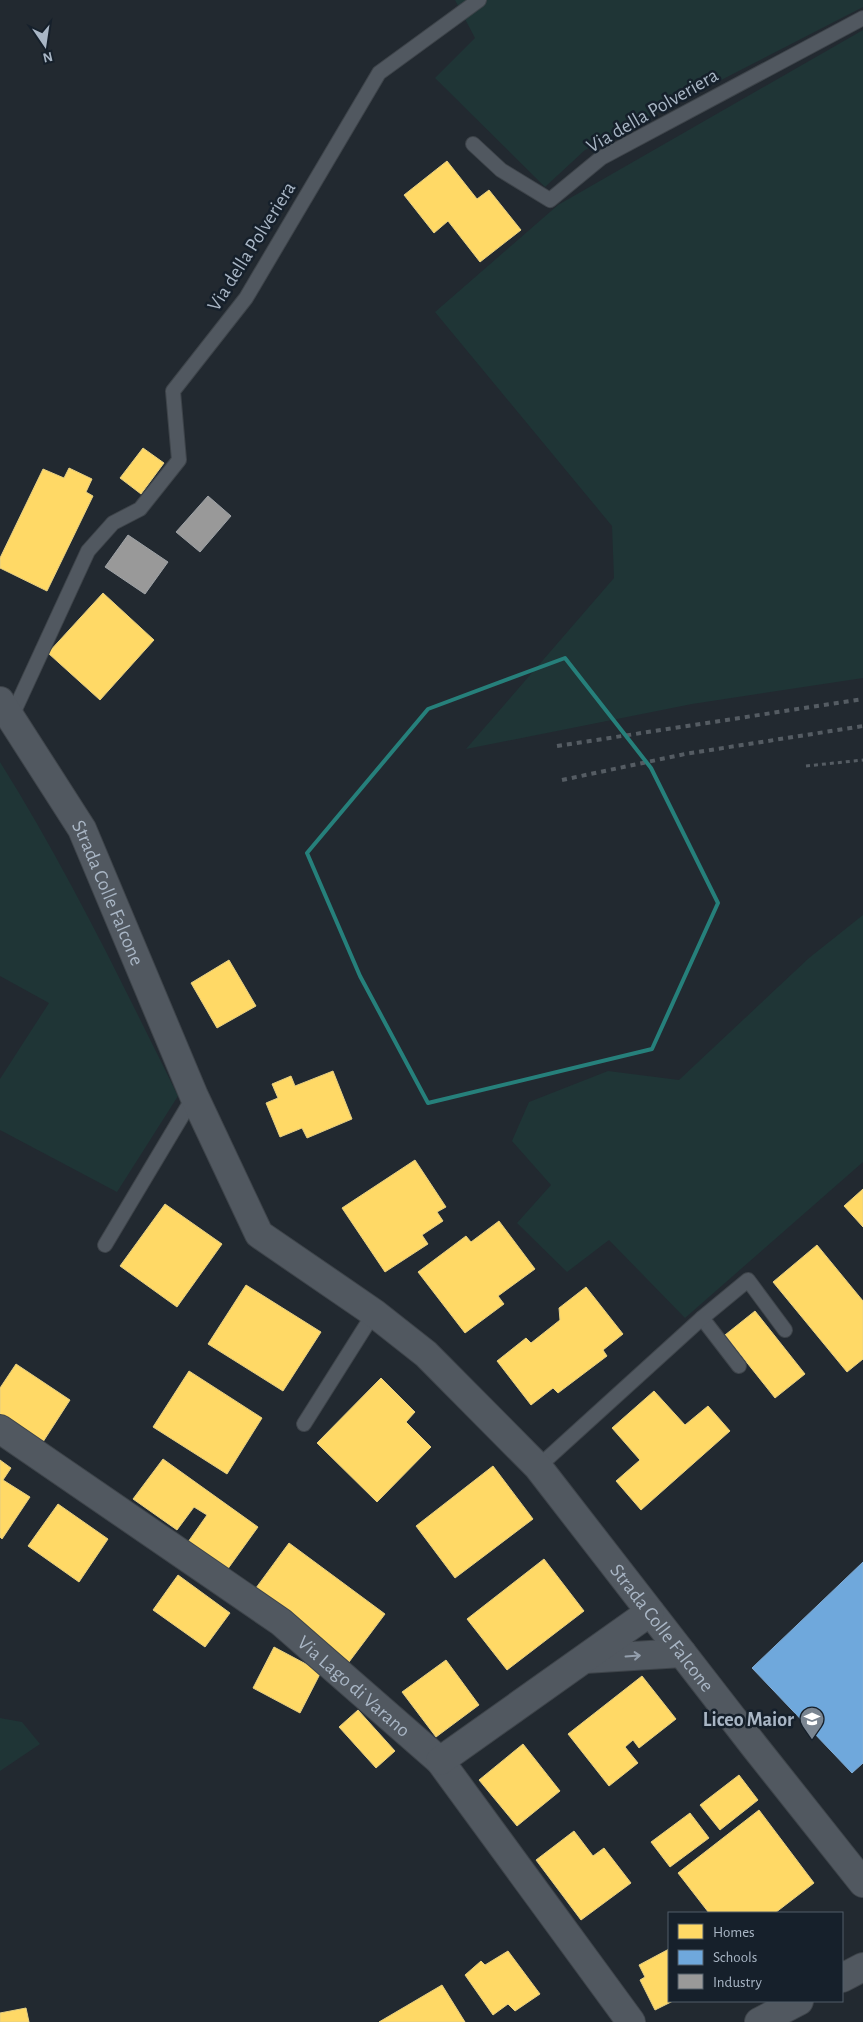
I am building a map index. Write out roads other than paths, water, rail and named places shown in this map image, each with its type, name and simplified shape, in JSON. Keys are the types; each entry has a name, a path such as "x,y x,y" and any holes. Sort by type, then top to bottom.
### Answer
{"street":[{"name":"Strada Colle Falcone","path":"6,709 82,829 194,1096 259,1234 374,1313 426,1354 538,1467 863,1883"},
{"name":"Via Lago di Varano","path":"0,1429 280,1622 440,1761 631,2022"},
{"path":"440,1761 650,1612"},
{"path":"585,1659 682,1653"},
{"path":"843,1977 863,1967"},
{"path":"759,2022 797,2002"}],"lane":[{"name":"Via della Polveriera","path":"6,709 88,551 113,523 140,509 179,460 173,391 246,298 379,73 480,0"},
{"name":"Via della Polveriera","path":"473,144 501,170 550,200 601,158 863,18"},
{"path":"105,1244 194,1096"},
{"path":"538,1467 702,1318 748,1280 785,1330"},
{"path":"304,1424 374,1313"},
{"path":"702,1318 739,1366"}],"railway":[{"path":"557,746 863,699"},
{"path":"562,780 685,754 863,726"}],"place":[{"name":"Liceo Maior","path":"812,1740"}]}
